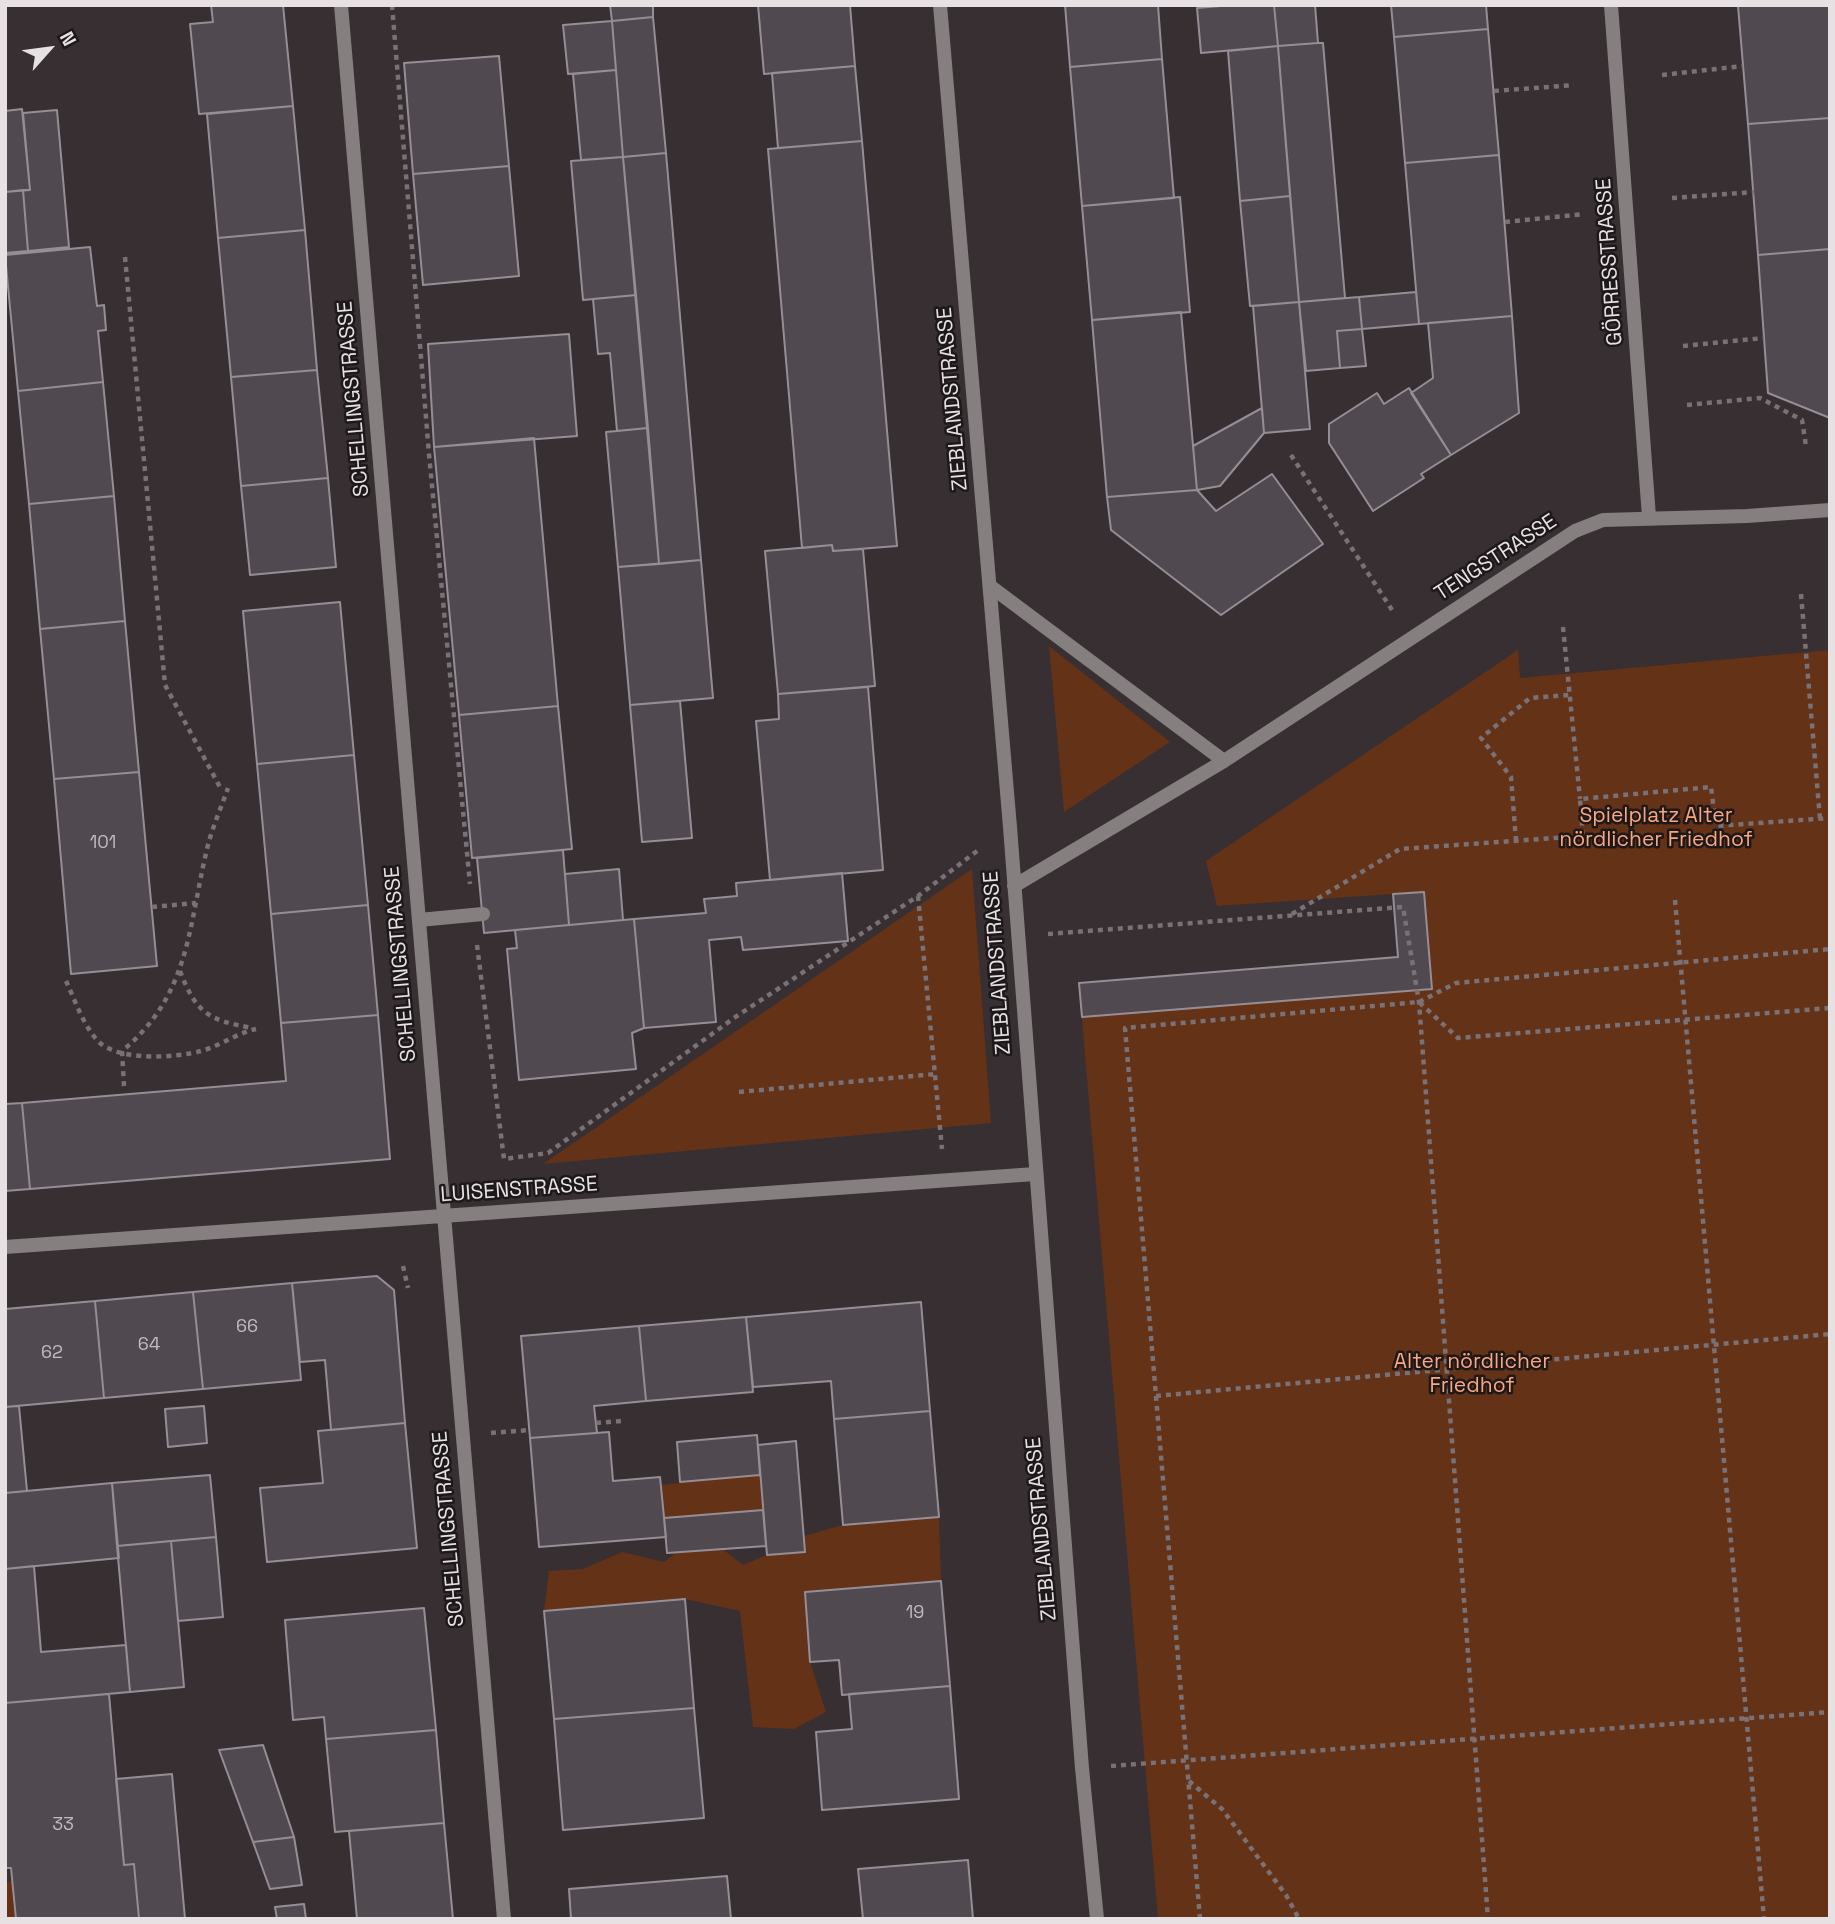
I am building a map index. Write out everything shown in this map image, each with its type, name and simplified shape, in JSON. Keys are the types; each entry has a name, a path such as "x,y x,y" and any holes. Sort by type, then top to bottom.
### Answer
{"street":[{"name":"SCHELLINGSTRASSE","path":"341,5 504,1919"},
{"name":"ZIEBLANDSTRASSE","path":"940,5 1010,827 1082,1768 1097,1919"},
{"name":"GÖRRESSTRASSE","path":"1611,5 1648,517"},
{"name":"TENGSTRASSE","path":"1014,886 1224,761 1575,531 1603,520 1747,516 1830,510"},
{"path":"990,586 1224,761"},
{"path":"419,919 478,914"},
{"name":"LUISENSTRASSE","path":"5,1247 1035,1174"}],"path":[{"path":"392,5 432,496 478,914 493,1093 504,1159 548,1153 734,1018 918,896 1010,827"},
{"path":"1662,75 1743,66"},
{"path":"1494,91 1574,85"},
{"path":"1672,198 1754,192"},
{"path":"1505,222 1584,214"},
{"path":"125,257 165,685 221,789"},
{"path":"1683,346 1764,338"},
{"path":"1687,405 1760,398 1802,421 1806,446"},
{"path":"1291,456 1411,639"},
{"path":"1801,594 1820,819"},
{"path":"1289,916 1400,849 1583,836 1563,627"},
{"path":"1516,841 1511,777 1480,738 1530,698 1569,695"},
{"path":"1580,799 1712,787 1716,826 1830,818"},
{"path":"122,1051 141,1035 173,989 208,846 228,788"},
{"path":"918,896 945,1181"},
{"path":"1675,900 1764,1919"},
{"path":"152,907 196,903"},
{"path":"1018,936 1403,907 1419,1002 1488,1919"},
{"path":"1200,1919 1125,1028 1419,1002 1456,984 1830,948"},
{"path":"66,981 85,1021 101,1044 122,1051 152,1058 180,1056 204,1050 238,1033 256,1029 223,1023 201,1011 190,996 179,970"},
{"path":"1419,1002 1458,1038 1830,1008"},
{"path":"122,1051 124,1086"},
{"path":"739,1092 935,1074"},
{"path":"403,1266 408,1288"},
{"path":"1156,1396 1830,1334"},
{"path":"596,1423 621,1421"},
{"path":"1082,1768 1830,1712"},
{"path":"1188,1780 1222,1809 1286,1895 1299,1919"}],"green space":[{"path":"1049,646 1170,742 1064,812"},
{"name":"Alter nördlicher Friedhof","path":"1518,650 1520,678 1830,650 1830,1919 1158,1919 1079,983 1398,956 1393,894 1217,906 1206,861"},
{"path":"972,869 991,1123 543,1164"},
{"path":"760,1475 763,1510 664,1518 661,1485"},
{"path":"939,1517 941,1581 805,1592 810,1662 826,1712 794,1729 753,1727 740,1611 685,1599 544,1611 549,1571 583,1569 622,1552 664,1562 702,1533 743,1565 767,1555 805,1552 804,1536 843,1525"},
{"path":"13,1880 17,1919 5,1919 5,1884"}],"building":[{"path":"211,5 283,5 293,106 199,114 190,24 213,22"},
{"path":"610,5 653,5 653,17 612,21"},
{"path":"758,5 850,5 855,66 764,74"},
{"path":"1065,5 1158,5 1162,59 1070,67"},
{"path":"1274,5 1278,46 1201,53 1197,8"},
{"path":"1274,5 1315,5 1318,43 1278,46"},
{"path":"1391,5 1486,5 1488,29 1394,37"},
{"path":"1830,5 1830,118 1748,124 1738,6"},
{"path":"653,17 666,153 623,157 612,21"},
{"path":"612,21 616,70 568,74 563,25"},
{"path":"1488,29 1499,155 1405,163 1394,37"},
{"path":"1323,43 1345,298 1299,302 1278,46"},
{"path":"1278,46 1290,196 1240,201 1228,51"},
{"path":"499,56 509,166 413,174 404,63"},
{"path":"1162,59 1174,198 1082,206 1070,67"},
{"path":"855,66 862,141 778,148 772,73"},
{"path":"616,70 623,157 581,160 573,74"},
{"path":"293,106 305,230 218,238 207,114"},
{"path":"22,109 30,190 5,192 5,111"},
{"path":"57,110 69,247 28,251 23,190 30,190 23,113"},
{"path":"1830,118 1830,249 1758,255 1748,124"},
{"path":"862,141 897,546 833,551 832,545 802,548 768,149"},
{"path":"666,153 701,560 659,564 623,157"},
{"path":"1499,155 1512,316 1419,324 1405,163"},
{"path":"623,157 636,295 583,300 571,161"},
{"path":"509,166 519,276 423,285 413,174"},
{"path":"23,190 28,251 5,253 5,192"},
{"path":"1290,196 1299,302 1250,306 1240,201"},
{"path":"1180,197 1190,312 1092,320 1082,206"},
{"path":"305,230 317,370 231,377 218,238"},
{"path":"90,247 97,306 104,305 106,330 98,331 103,382 18,391 5,255"},
{"path":"1830,249 1830,418 1768,393 1758,255"},
{"path":"1416,292 1419,324 1362,329 1359,297"},
{"path":"636,295 648,428 617,431 610,353 598,354 593,299"},
{"path":"1359,297 1362,329 1337,331 1340,368 1306,371 1299,302"},
{"path":"1299,302 1310,429 1264,433 1253,306"},
{"path":"1181,312 1197,490 1107,497 1092,320"},
{"path":"1512,316 1519,413 1451,455 1411,393 1433,378 1428,323"},
{"path":"1362,329 1366,366 1340,368 1337,331"},
{"path":"569,334 577,436 434,447 428,344"},
{"path":"317,370 328,478 241,486 231,377"},
{"path":"103,382 114,496 29,504 18,391"},
{"path":"1409,388 1451,455 1421,474 1424,478 1373,511 1329,443 1329,424 1377,393 1384,404"},
{"path":"1262,408 1264,433 1220,486 1197,490 1193,446"},
{"path":"648,428 659,564 618,567 606,432"},
{"path":"534,438 558,706 459,715 434,447"},
{"path":"1272,474 1323,544 1221,615 1111,530 1107,497 1197,490 1216,511"},
{"path":"328,478 336,567 250,575 241,486"},
{"path":"114,496 125,621 40,629 29,504"},
{"path":"832,545 833,551 863,549 875,686 778,694 765,551"},
{"path":"701,560 713,698 630,705 618,567"},
{"path":"340,602 354,755 257,764 243,611"},
{"path":"125,621 139,772 54,779 40,629"},
{"path":"868,687 883,870 770,880 756,721 779,719 778,694"},
{"path":"680,701 692,838 642,842 630,705"},
{"path":"558,706 572,849 472,858 459,715"},
{"path":"354,755 368,905 271,914 257,764"},
{"path":"139,772 157,966 71,974 54,779"},
{"path":"563,850 569,925 484,933 477,858"},
{"path":"619,869 623,920 569,925 565,874"},
{"path":"842,873 848,941 743,950 741,937 709,940 716,1022 644,1028 634,919 706,913 704,899 737,896 736,883"},
{"path":"1424,892 1432,989 1082,1017 1079,983 1398,957 1393,894"},
{"path":"368,905 378,1015 281,1023 271,914"},
{"path":"634,919 644,1028 632,1033 636,1069 519,1080 507,949 517,948 515,930"},
{"path":"378,1015 390,1159 30,1189 22,1103 286,1081 281,1023"},
{"path":"22,1103 30,1189 5,1191 5,1104"},
{"path":"377,1276 394,1290 405,1423 331,1430 325,1360 300,1362 292,1283"},
{"path":"292,1283 301,1380 203,1389 193,1292"},
{"path":"193,1292 203,1389 104,1398 95,1301"},
{"path":"95,1301 104,1398 5,1407 5,1309"},
{"path":"921,1302 930,1411 834,1419 831,1381 753,1387 746,1317"},
{"path":"746,1317 753,1392 646,1401 639,1326"},
{"path":"639,1326 646,1401 594,1406 597,1433 530,1438 521,1336"},
{"path":"19,1406 27,1491 5,1493 5,1407"},
{"path":"204,1406 207,1443 168,1447 165,1409"},
{"path":"930,1411 939,1517 843,1525 834,1419"},
{"path":"405,1423 417,1548 267,1562 260,1488 323,1483 318,1431"},
{"path":"609,1432 613,1481 660,1477 666,1537 539,1547 530,1438"},
{"path":"757,1435 760,1475 680,1482 677,1442"},
{"path":"796,1441 805,1552 767,1555 758,1445"},
{"path":"210,1475 216,1537 117,1546 112,1483"},
{"path":"112,1483 119,1558 5,1569 5,1493"},
{"path":"763,1510 766,1546 667,1553 664,1518"},
{"path":"216,1537 223,1617 178,1621 171,1541"},
{"path":"171,1541 184,1687 130,1692 117,1546"},
{"path":"34,1566 41,1652 126,1645 130,1692 5,1703 5,1569"},
{"path":"941,1581 950,1686 842,1695 839,1660 810,1662 805,1592"},
{"path":"685,1599 694,1708 554,1719 544,1611"},
{"path":"424,1608 436,1730 326,1739 324,1717 293,1720 285,1620"},
{"path":"950,1686 959,1799 822,1810 816,1732 852,1729 849,1694"},
{"path":"109,1694 124,1865 134,1864 139,1919 16,1919 11,1868 5,1868 5,1703"},
{"path":"694,1708 704,1818 563,1830 554,1719"},
{"path":"436,1730 444,1823 335,1832 326,1739"},
{"path":"263,1745 294,1837 253,1842 219,1750"},
{"path":"172,1774 185,1919 139,1919 134,1864 124,1865 116,1779"},
{"path":"444,1823 453,1919 357,1919 349,1831"},
{"path":"294,1837 302,1885 270,1889 253,1842"},
{"path":"968,1860 973,1919 863,1919 858,1869"},
{"path":"727,1876 731,1919 571,1919 569,1889"},
{"path":"304,1904 306,1919 277,1919 275,1907"}],"park label":[{"name":"Spielplatz Alter nördlicher Friedhof","path":"1656,828"}]}
